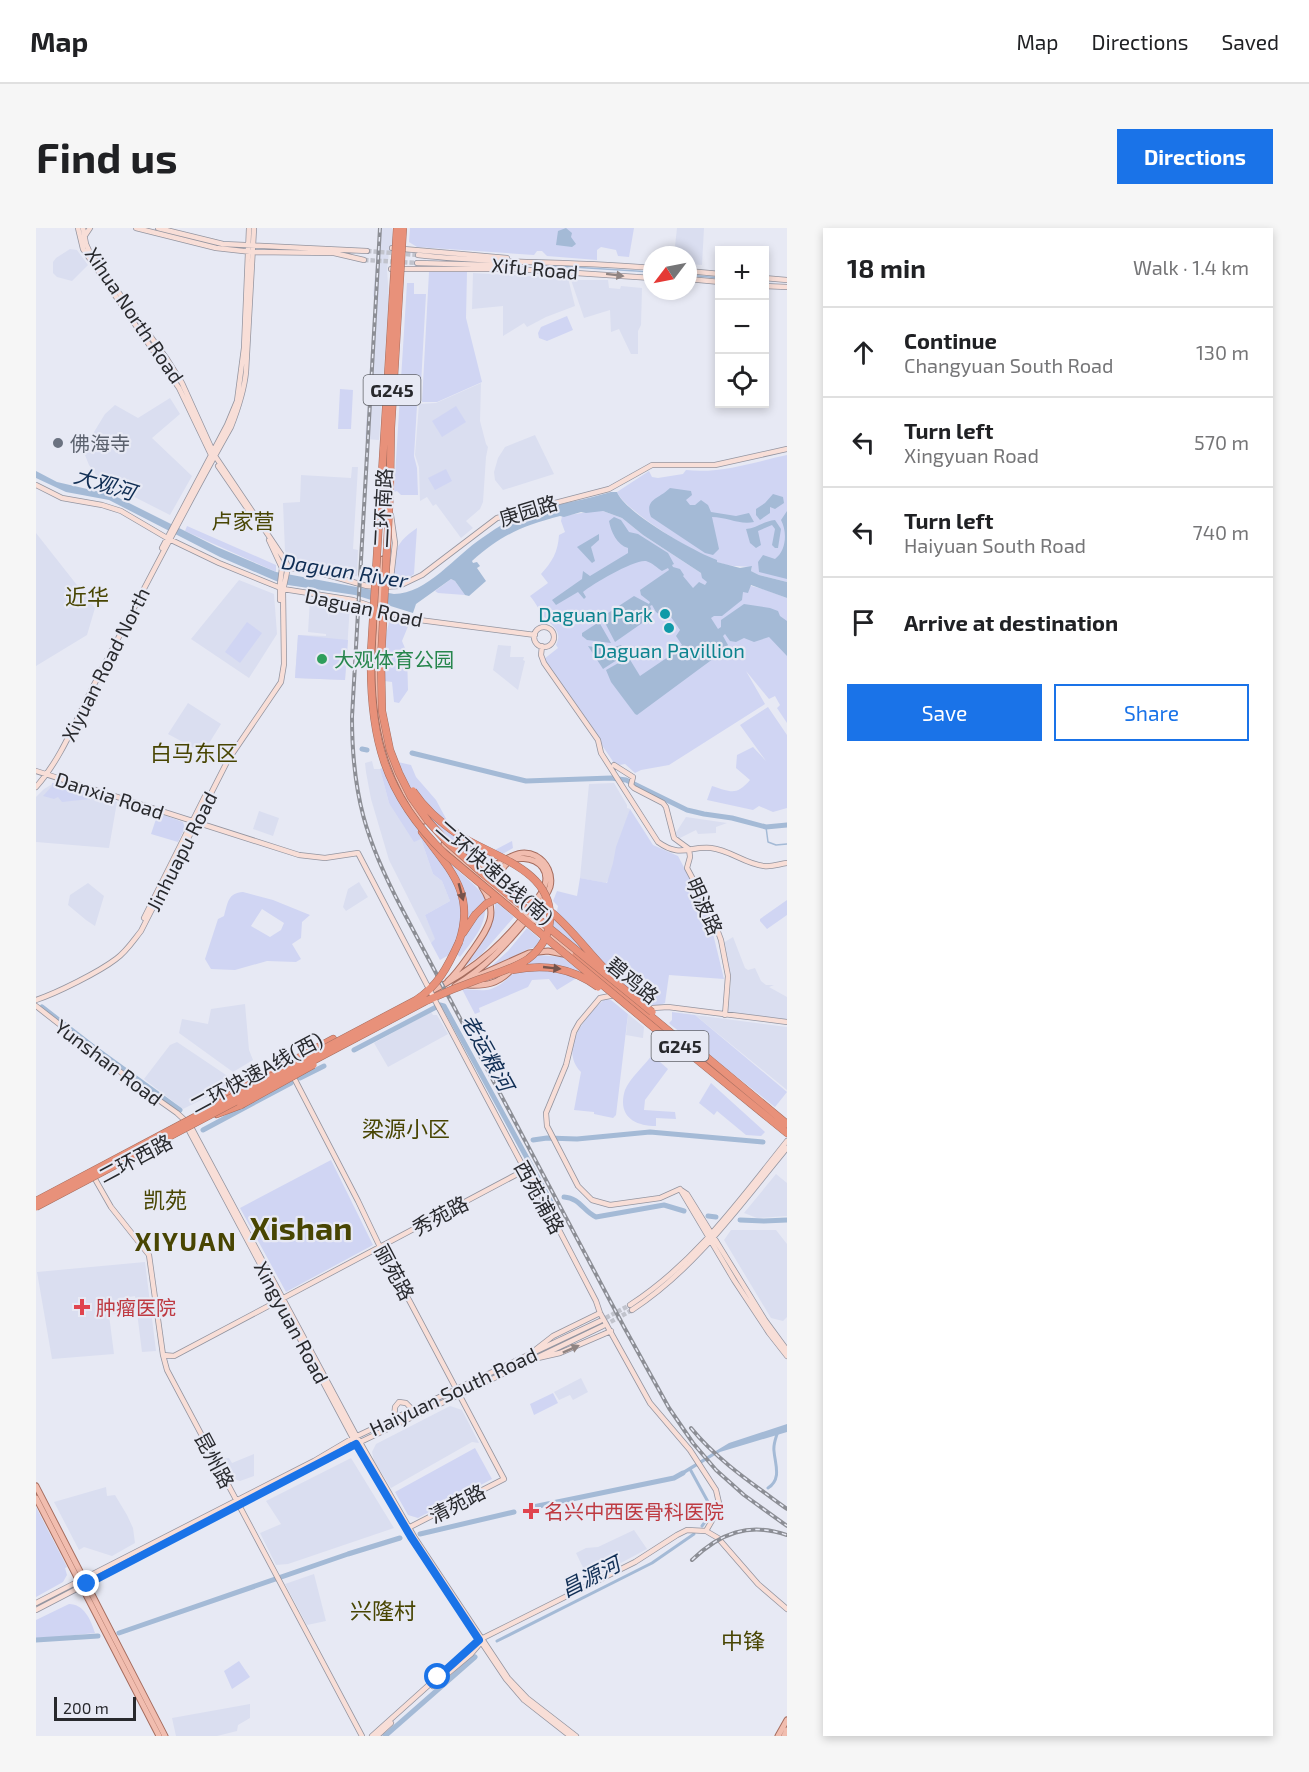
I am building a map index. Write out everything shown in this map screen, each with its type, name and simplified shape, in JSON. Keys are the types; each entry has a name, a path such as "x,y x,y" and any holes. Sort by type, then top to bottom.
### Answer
{"highway":[{"path":"400,228 381,645 381,702 386,735 396,767 411,797 447,842 487,878 787,1126"},
{"name":"二环快速B线(南)","path":"400,228 379,497 371,686 373,722 389,777 406,809 430,839 461,870 688,1056"},
{"path":"386,735 402,773 413,792 429,811 460,836 526,872 538,883 546,896 550,919 548,932 542,944 526,960 495,974"},
{"path":"406,809 459,884 464,911 459,942"},
{"path":"36,1204 416,1000 430,990 445,971 475,915 488,903 507,896 530,898 550,910 592,956 650,1013"},
{"name":"碧鸡路","path":"575,957 650,1013"},
{"name":"碧鸡路","path":"575,957 598,980 787,1137"},
{"path":"495,974 515,969 540,967 559,968 573,972 594,984 688,1056 787,1137"},
{"name":"二环快速A线(西)","path":"36,1204 444,992 495,974"},
{"path":"208,1108 338,1036 377,1021"},
{"path":"212,1117 241,1105 353,1040"}],"main road":[{"name":"二环南路","path":"400,228 396,248 375,707 385,758 395,782 413,813 432,837 465,868"},
{"name":"二环南路","path":"378,614 378,697 387,751 412,805 435,834 459,857"},
{"path":"453,986 479,970 502,949 544,897 550,882 550,874 545,864 530,854 515,854 494,866 485,868 474,866 459,857"},
{"name":"碧鸡路","path":"459,857 520,911"},
{"path":"438,989 468,972 488,956 539,897 545,886 545,875 540,865 529,859 519,858 511,861 501,873 502,888 515,905"},
{"name":"碧鸡路","path":"465,868 575,957"},
{"path":"438,989 458,971 484,933 491,917 487,894 465,868"},
{"path":"453,986 496,982 534,952"},
{"path":"453,986 498,968 521,955 534,952 555,952 575,957"},
{"name":"二环西路","path":"36,1204 65,1189 94,1179 190,1129 453,986"},
{"name":"二环西路","path":"65,1189 88,1171 184,1119 438,989"},
{"path":"36,1204 88,1171"},
{"path":"36,1204 94,1179"},
{"path":"36,1486 159,1736"},
{"path":"36,1498 81,1580"},
{"path":"84,1586 165,1736"},
{"path":"778,1736 787,1720"},
{"path":"784,1736 787,1730"}],"street":[{"path":"84,237 90,228"},
{"path":"136,228 216,248 250,252 334,253 364,260"},
{"path":"158,228 214,243 367,251"},
{"path":"249,228 250,245"},
{"path":"250,245 254,228"},
{"name":"Xihua North Road","path":"79,229 90,253 182,383 213,456"},
{"name":"Xihua North Road","path":"79,229 84,249 163,362 179,388 213,456 275,544 285,571"},
{"name":"Xiyuan Road North","path":"36,785 45,774 175,525 231,427 244,389 250,245"},
{"path":"396,248 515,260"},
{"name":"Xifu Road","path":"418,255 482,261 515,260 643,267"},
{"name":"Xifu Road","path":"417,263 491,265 643,277"},
{"path":"395,269 515,268"},
{"path":"697,273 715,274"},
{"path":"769,278 787,280"},
{"path":"697,280 715,282"},
{"path":"769,286 787,287"},
{"path":"163,362 164,355"},
{"name":"庚园路","path":"285,571 317,572 367,586 399,586 416,580 489,522 504,515 609,489 652,465 715,465 787,448"},
{"name":"Daguan Road","path":"36,485 62,498 112,507 235,570 282,586 353,600 404,618 535,635"},
{"path":"390,501 395,543 390,587"},
{"path":"282,586 285,571"},
{"name":"Jinhuapu Road","path":"36,999 117,959 141,931 194,821 228,760 280,682 284,664 282,586"},
{"path":"541,628 548,628 553,632 554,638 551,644 542,646 536,641 535,635 541,628"},
{"path":"542,646 541,655 544,663 598,740 601,753 613,768 619,782 654,839 672,850 716,849 762,866 787,863"},
{"name":"明波路","path":"613,768 630,773 632,782 644,795 663,803 674,838 689,851 687,868 717,926 728,969 725,1016"},
{"name":"Danxia Road","path":"36,771 299,855 325,858 358,853"},
{"name":"西苑浦路","path":"358,853 525,1170 532,1178 596,1301 600,1313 650,1403 696,1459 716,1490 719,1503 716,1515 706,1531"},
{"path":"598,980 600,999"},
{"path":"616,995 600,999 574,1032 566,1065 546,1113 550,1135 582,1192 598,1203 610,1205 660,1198 680,1189 687,1194 764,1326 787,1356"},
{"name":"Yunshan Road","path":"36,1006 184,1119"},
{"path":"650,1013 653,1008 668,1007 725,1016 787,1022"},
{"name":"丽苑路","path":"287,1065 381,1246 391,1270 410,1300 504,1479"},
{"name":"Xingyuan Road","path":"184,1119 356,1440 411,1537 506,1679 524,1700 570,1736"},
{"path":"711,1237 787,1137"},
{"path":"631,1308 680,1274 787,1148"},
{"name":"秀苑路","path":"163,1355 174,1356 525,1170"},
{"name":"昆州路","path":"94,1179 111,1207 149,1255 167,1370 236,1503"},
{"name":"昆州路","path":"94,1179 110,1208 147,1257 162,1364 360,1736"},
{"path":"711,1237 787,1350"},
{"path":"591,1318 596,1310 596,1301"},
{"path":"529,1358 553,1336 600,1313"},
{"name":"Haiyuan South Road","path":"356,1440 601,1324"},
{"path":"529,1358 560,1353 610,1331"},
{"name":"Haiyuan South Road","path":"36,1610 394,1419 458,1392"},
{"path":"394,1419 395,1407 399,1402 406,1403 413,1410"},
{"name":"Xingyuan Road","path":"356,1440 481,1641 508,1678 527,1698 576,1736"},
{"name":"清苑路","path":"410,1527 504,1479"},
{"name":"Haiyuan South Road","path":"36,1603 236,1503"},
{"path":"372,1736 481,1641 636,1562 682,1532 692,1529 706,1531 718,1538 758,1584 787,1609"},
{"path":"377,1736 481,1641"}],"shaded area":[{"path":"379,228 392,228 393,243 392,252 389,252 387,270 389,296 379,440 365,439"},
{"path":"410,228 634,228 629,257 618,256 616,250 601,247 597,250 597,260 547,256 542,251 537,251 534,255 417,247 409,242"},
{"path":"566,228 572,233 571,237 576,244 572,247 556,245 558,231"},
{"path":"677,228 704,228 702,265 697,265 697,246 675,246"},
{"path":"70,249 77,250 88,265 72,281 57,277 53,273 53,262"},
{"path":"429,272 467,272 466,318 482,382 437,402 422,402"},
{"path":"473,273 568,278 575,306 527,327 524,323 503,336 503,306 472,309"},
{"path":"571,280 608,280 609,288 620,289 621,286 642,288 638,354 631,354 619,329 611,332 610,310 584,318"},
{"path":"407,283 414,283 414,294 426,294 420,402 417,405 414,456 418,495 401,495 397,491 394,492"},
{"path":"567,316 573,330 547,341 539,338 538,333 541,327"},
{"path":"481,383 480,421 488,447 483,502 480,509 466,521 473,528 461,538 436,504 433,506 427,497 420,501 419,467 415,455 419,404 436,403"},
{"path":"340,389 353,390 351,429 338,429"},
{"path":"170,398 180,414 152,438 192,476 170,515 99,479 89,465 83,450 105,414 115,405 138,418"},
{"path":"456,406 466,422 442,437 432,421"},
{"path":"535,435 554,474 503,490 495,480 494,472 498,458 505,447"},
{"path":"787,455 787,582 759,575 751,571 752,567 720,563 696,552 648,521 617,492 649,471 652,477 658,478 683,474 686,470 724,469"},
{"path":"352,467 358,467 353,549 358,550 357,576 335,574 295,564 285,551 283,503 300,502 301,475 351,478"},
{"path":"446,469 452,481 435,490 428,478"},
{"path":"36,471 57,482 113,495 217,547 276,572 394,594 418,588 441,572 472,545 517,517 544,508 617,492 623,501 646,521 717,562 740,568 752,566 751,571 759,575 787,582 787,598 751,585 748,593 743,592 742,600 722,616 711,618 718,629 721,627 721,620 744,604 778,611 780,616 787,621 787,656 769,637 754,642 744,638 736,642 730,641 725,634 723,636 728,645 725,650 637,715 635,714 611,682 606,670 622,661 614,647 621,645 640,676 682,645 676,636 680,630 671,617 664,618 656,612 652,605 650,606 652,612 648,619 615,642 602,617 634,596 649,604 650,602 641,595 640,590 669,570 668,568 662,571 653,564 641,561 588,588 583,592 586,597 584,599 578,592 556,605 552,600 582,579 583,571 590,576 628,553 628,548 615,538 611,529 609,521 614,517 621,520 629,532 638,534 668,553 674,564 673,567 680,569 693,588 699,582 705,585 707,582 702,578 701,573 643,535 622,518 603,511 560,516 513,532 472,561 477,562 480,566 477,568 486,581 469,596 465,595 451,579 416,604 413,613 355,595 288,585 276,581 220,557 109,500 66,492 36,478"},
{"path":"670,488 691,491 692,495 686,500 690,505 695,505 701,500 708,505 711,512 736,516 749,513 754,522 712,517 719,549 713,555 705,553 651,517 649,506"},
{"path":"773,494 783,497 784,503 775,509 770,507 770,513 760,520 756,515 756,509"},
{"name":"Daguan Park","path":"603,511 622,518 643,535 701,573 763,589 787,598 787,723 777,708 780,705 775,696 769,699 746,671 765,704 669,765 635,773 625,764 614,763 544,659 558,648 556,645 558,634 530,596 548,583 541,574 554,556 559,535 565,532 561,521 562,516"},
{"path":"787,511 787,579 759,572 758,562 763,555 775,559 782,551 785,535 781,520"},
{"path":"775,520 781,529 778,548 772,545 775,529 772,525 758,531 761,545 756,548 750,543 746,529"},
{"path":"187,526 276,565 276,572 185,531"},
{"path":"417,528 414,574 403,582 392,583 394,558 398,546"},
{"path":"36,533 95,608 87,635 36,666"},
{"path":"599,534 599,540 591,547 595,561 592,563 577,547"},
{"path":"451,579 455,581 465,595 435,591"},
{"path":"239,580 274,594 277,634 249,678 191,639"},
{"name":"大观体育公园","path":"310,599 329,603 328,619 330,606 344,608 344,604 350,605 345,680 295,678 298,635 326,636 326,634 308,632"},
{"path":"390,618 409,624 402,641 407,653 408,690 399,703 394,702 392,682 384,681 386,635"},
{"path":"247,622 262,633 240,663 225,652"},
{"path":"599,622 611,643 587,640 582,636 582,633"},
{"name":"大观体育公园","path":"298,635 348,640 345,680 295,678"},
{"path":"498,645 511,646 510,657 524,657 518,690 493,670"},
{"path":"588,646 611,650 617,660 603,669"},
{"path":"188,703 221,724 203,753 168,734"},
{"path":"768,707 787,735 787,808 773,812 759,806 753,810 707,800 712,786 737,791 750,780 736,768 737,755 753,747 766,761 740,725"},
{"path":"372,761 374,769 380,769 389,803 421,839 433,874 442,881 450,901 425,915 436,940 431,943 389,860 371,799 366,772 365,763"},
{"path":"398,762 411,765 416,777 436,800 451,828 493,851 512,841 513,848 487,863 473,861 435,825 415,799"},
{"path":"382,768 396,795 422,831 485,898 482,923 460,957 454,952 440,960 431,943 435,939 425,915 450,901 442,881 433,874 421,839 414,842 389,803 380,769"},
{"path":"52,783 60,783 92,794 91,797 78,793 90,799 62,802 58,797 54,799 43,796"},
{"path":"54,783 61,783 117,802 109,848 36,842 36,797"},
{"path":"614,783 627,808 630,809 609,879 606,883 580,878 589,784"},
{"path":"630,809 653,845 678,856 708,913 724,979 669,975 665,1003 660,1005 648,1005 546,921 555,910 557,911 558,906 553,901 557,891 577,896 580,878 607,883 616,847"},
{"path":"259,811 279,818 273,836 253,829"},
{"path":"158,813 183,822 185,828 178,842 151,834"},
{"path":"686,817 727,823 716,827 716,833 698,834 696,830 678,839 675,834"},
{"path":"359,882 368,897 346,911 343,907 348,889"},
{"path":"88,883 104,896 95,926 68,905 70,895"},
{"path":"243,892 273,900 310,915 302,922 301,938 292,944 301,959 296,962 267,961 235,970 211,969 205,959 218,919 224,916 231,896","holes":["262,909 284,923 281,930 270,937 251,926"]},
{"path":"787,900 787,915 767,929 760,919"},
{"path":"495,901 514,917 481,955 461,969 489,929"},
{"path":"527,928 547,945 528,949 487,970 508,951"},
{"path":"733,937 745,968 748,970 755,968 761,981 766,985 774,985 769,987 787,997 787,1021 728,1014 731,980 723,943"},
{"path":"539,955 562,957 581,972 575,979 557,990 549,979 532,980 528,987 479,1008 480,1012 475,1014 462,989 481,990 498,986 525,961"},
{"path":"605,999 611,1000 628,1014 616,1115 613,1118 594,1114 594,1112 574,1110 581,1072 572,1053 573,1043 583,1023"},
{"path":"245,1004 249,1050 253,1060 233,1072 179,1033 182,1019 208,1024 211,1009"},
{"path":"431,1012 437,1015 448,1034 388,1067 374,1043"},
{"path":"672,1012 695,1015 787,1092 775,1107 671,1025 669,1023 672,1020"},
{"path":"628,1014 644,1027 643,1038 626,1035"},
{"path":"695,1015 787,1027 787,1090"},
{"path":"177,1042 232,1079 227,1087 183,1109 144,1079 170,1045"},
{"path":"652,1055 668,1069 645,1100 644,1110 675,1112 676,1119 656,1118 656,1126 648,1126 629,1118 623,1107 623,1099 627,1086"},
{"path":"711,1083 765,1132 761,1136 746,1135 717,1111 714,1115 699,1103"},
{"path":"331,1160 373,1245 286,1292 240,1208"},
{"path":"776,1174 787,1183 787,1216 757,1218 744,1213"},
{"path":"731,1230 776,1230 787,1244 787,1317 783,1321 771,1318 724,1240"},
{"name":"肿瘤医院","path":"145,1262 156,1351 142,1352 135,1296 123,1298 120,1302 121,1313 109,1315 114,1354 52,1359 37,1272"},
{"path":"581,1378 588,1392 573,1400 570,1395 559,1400 554,1392"},
{"path":"553,1393 558,1403 534,1415 530,1404"},
{"path":"450,1406 462,1410 479,1443 472,1442 391,1488 374,1461 372,1452 376,1444"},
{"path":"787,1424 787,1432 720,1452 678,1478 676,1475 729,1443"},
{"path":"475,1448 492,1479 418,1518 408,1515 395,1492"},
{"path":"254,1454 254,1476 240,1481 232,1478 230,1471 225,1471 219,1459 229,1458 232,1463"},
{"path":"351,1458 394,1528 288,1564 276,1565 260,1533 281,1524 266,1501"},
{"path":"106,1487 107,1496 115,1495 127,1515 133,1528 135,1543 112,1556 84,1547 79,1550 54,1502"},
{"path":"36,1507 67,1567 65,1568 67,1575 63,1582 36,1597"},
{"path":"634,1530 647,1549 589,1580 576,1553 586,1548 598,1547"},
{"path":"314,1574 326,1621 307,1625 285,1584"},
{"path":"69,1604 83,1610 95,1633 36,1639 36,1620"},
{"path":"239,1661 250,1677 232,1689 224,1671"},
{"path":"250,1704 250,1718 238,1725 237,1731 217,1736 176,1736 172,1718"}],"waterway":[{"path":"524,264 643,271"},
{"path":"697,276 715,278"},
{"path":"362,749 367,750"},
{"path":"412,753 526,781 611,778 626,780 687,810 766,827 787,825"},
{"path":"766,827 768,842 776,845 787,844"},
{"name":"老运粮河","path":"354,1050 440,1005 444,1006 551,1202"},
{"name":"老运粮河","path":"42,1007 180,1110"},
{"name":"老运粮河","path":"300,1078 324,1066"},
{"name":"老运粮河","path":"203,1130 291,1083"},
{"name":"老运粮河","path":"533,1140 577,1139 650,1132 763,1142"},
{"name":"老运粮河","path":"564,1197 578,1202 596,1217 664,1205 684,1211"},
{"name":"老运粮河","path":"708,1216 716,1217"},
{"name":"老运粮河","path":"740,1220 787,1220"},
{"path":"768,1488 776,1476 774,1448 778,1431"},
{"name":"昌源河","path":"690,1469 713,1511 702,1526"},
{"path":"533,1507 674,1478 683,1473"},
{"path":"420,1534 514,1512"},
{"name":"昌源河","path":"497,1641 652,1563 694,1534"},
{"path":"119,1633 400,1538"},
{"path":"36,1640 98,1636"},
{"name":"昌源河","path":"385,1736 475,1657"}],"tunnel":[{"path":"367,251 418,255"},
{"path":"364,260 417,263"},
{"path":"600,1321 630,1305"},
{"path":"605,1325 632,1310"}],"railway":[{"path":"380,228 352,717 358,794 370,839 402,909 669,1408 693,1443 716,1470 744,1495 787,1526"},
{"path":"691,1428 724,1462 787,1509"},
{"path":"692,1560 713,1543 736,1532 760,1530 787,1535"}],"place":[{"name":"佛海寺","path":"58,443"},
{"name":"Daguan Park","path":"665,614"},
{"name":"Daguan Pavillion","path":"669,628"},
{"name":"大观体育公园","path":"322,659"},
{"name":"肿瘤医院","path":"82,1307"},
{"name":"名兴中西医骨科医院","path":"531,1511"}],"district":[{"name":"卢家营","path":"243,520"},
{"name":"近华","path":"87,596"},
{"name":"白马东区","path":"194,752"},
{"name":"梁源小区","path":"406,1128"},
{"name":"凯苑","path":"165,1199"},
{"name":"Xishan","path":"301,1227"},
{"name":"XIYUAN","path":"186,1240"},
{"name":"兴隆村","path":"383,1610"},
{"name":"中锋","path":"743,1640"}],"route":[{"path":"87,1584 356,1444 411,1537 479,1640 438,1677"}],"water label":[{"name":"大观河","path":"105,483"},
{"name":"Daguan River","path":"345,570"}]}
